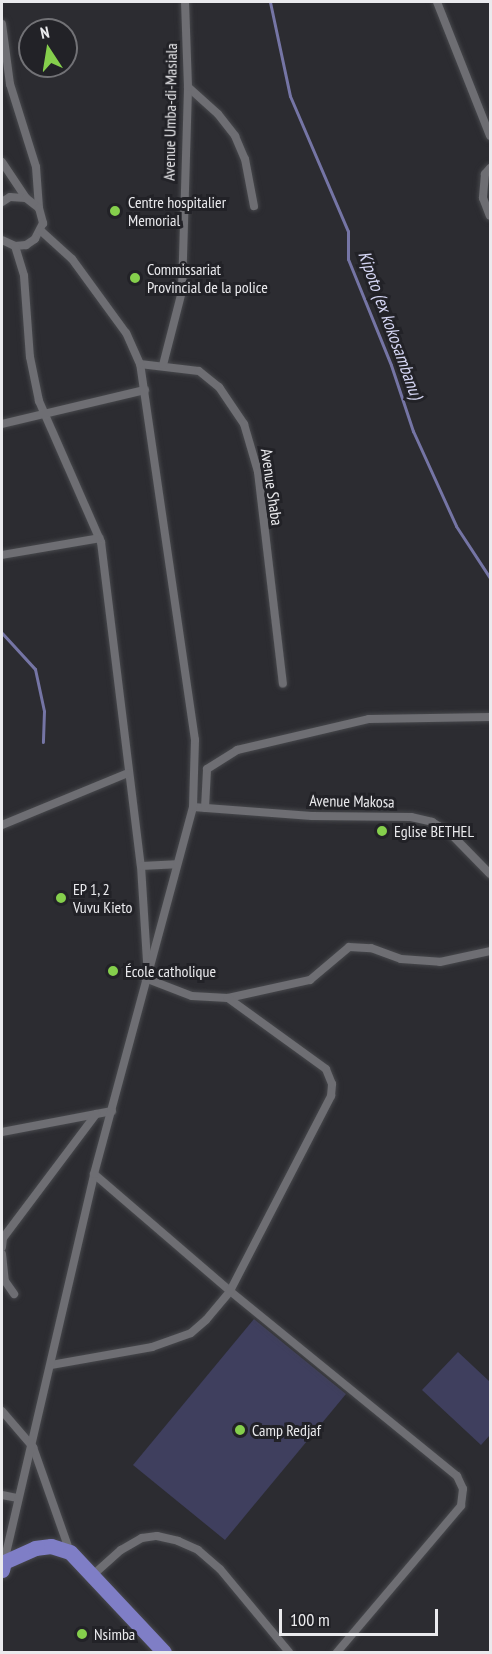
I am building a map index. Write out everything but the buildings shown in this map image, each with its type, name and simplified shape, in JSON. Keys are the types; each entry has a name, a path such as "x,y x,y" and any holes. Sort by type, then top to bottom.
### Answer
{"highway":[{"path":"3,1566 35,1548 51,1546 70,1552 94,1574 164,1653"}],"street":[{"name":"Avenue Umba-di-Masiala","path":"162,365 182,291 188,87 185,2"},
{"path":"437,2 490,136"},
{"path":"2,24 10,84 36,167 41,231 35,239 15,246 2,240"},
{"path":"188,87 218,114 235,136 245,159 254,206"},
{"path":"2,162 26,198 39,208"},
{"path":"490,168 485,174 483,198 490,216"},
{"path":"2,202 10,197 26,198"},
{"path":"3,1566 17,1498 33,1447 94,1174 147,965 193,807 193,709 140,364 126,333 72,259 41,231"},
{"path":"15,246 24,276 33,377 42,412 100,538 110,596 128,773 141,866 147,965"},
{"name":"Avenue Shaba","path":"140,364 185,367 208,376 239,415 251,442 283,684"},
{"path":"2,424 42,412 145,390"},
{"path":"2,555 100,538"},
{"path":"205,808 207,769 237,750 369,719 490,717"},
{"path":"2,825 128,773"},
{"name":"Avenue Makosa","path":"193,807 422,819 450,833 490,874"},
{"path":"141,866 176,864"},
{"path":"145,978 192,996 228,998 310,981 349,947 371,948 401,959 440,962 490,951"},
{"path":"51,1365 132,1352 191,1333 230,1291 331,1096 332,1084 321,1065 268,1031 228,998"},
{"path":"2,1132 112,1110"},
{"path":"2,1246 3,1238 96,1113"},
{"path":"94,1174 230,1291 457,1476 463,1489 461,1506 337,1653"},
{"path":"2,1254 5,1281 14,1294"},
{"path":"2,1411 33,1447 70,1552"},
{"path":"2,1495 17,1498"},
{"path":"94,1574 121,1550 142,1538 157,1536 178,1540 198,1550 220,1569 289,1653"}],"shaded area":[{"name":"Camp Redjaf","path":"254,1319 346,1394 225,1540 133,1465"},
{"path":"458,1352 490,1382 490,1435 481,1445 422,1390"}],"waterway":[{"name":"Kipoto (ex kokosambanu)","path":"270,2 290,96 348,231 348,259 391,365 413,431 456,526 490,578"},
{"path":"2,633 35,669 44,711 43,742"}],"place":[{"name":"Centre hospitalier Memorial","path":"115,211"},
{"name":"Commissariat Provincial de la police","path":"135,278"},
{"name":"Eglise BETHEL","path":"382,831"},
{"name":"EP 1, 2 Vuvu Kieto","path":"61,898"},
{"name":"École catholique","path":"113,971"},
{"name":"Camp Redjaf","path":"240,1430"},
{"name":"Nsimba","path":"82,1634"}]}
